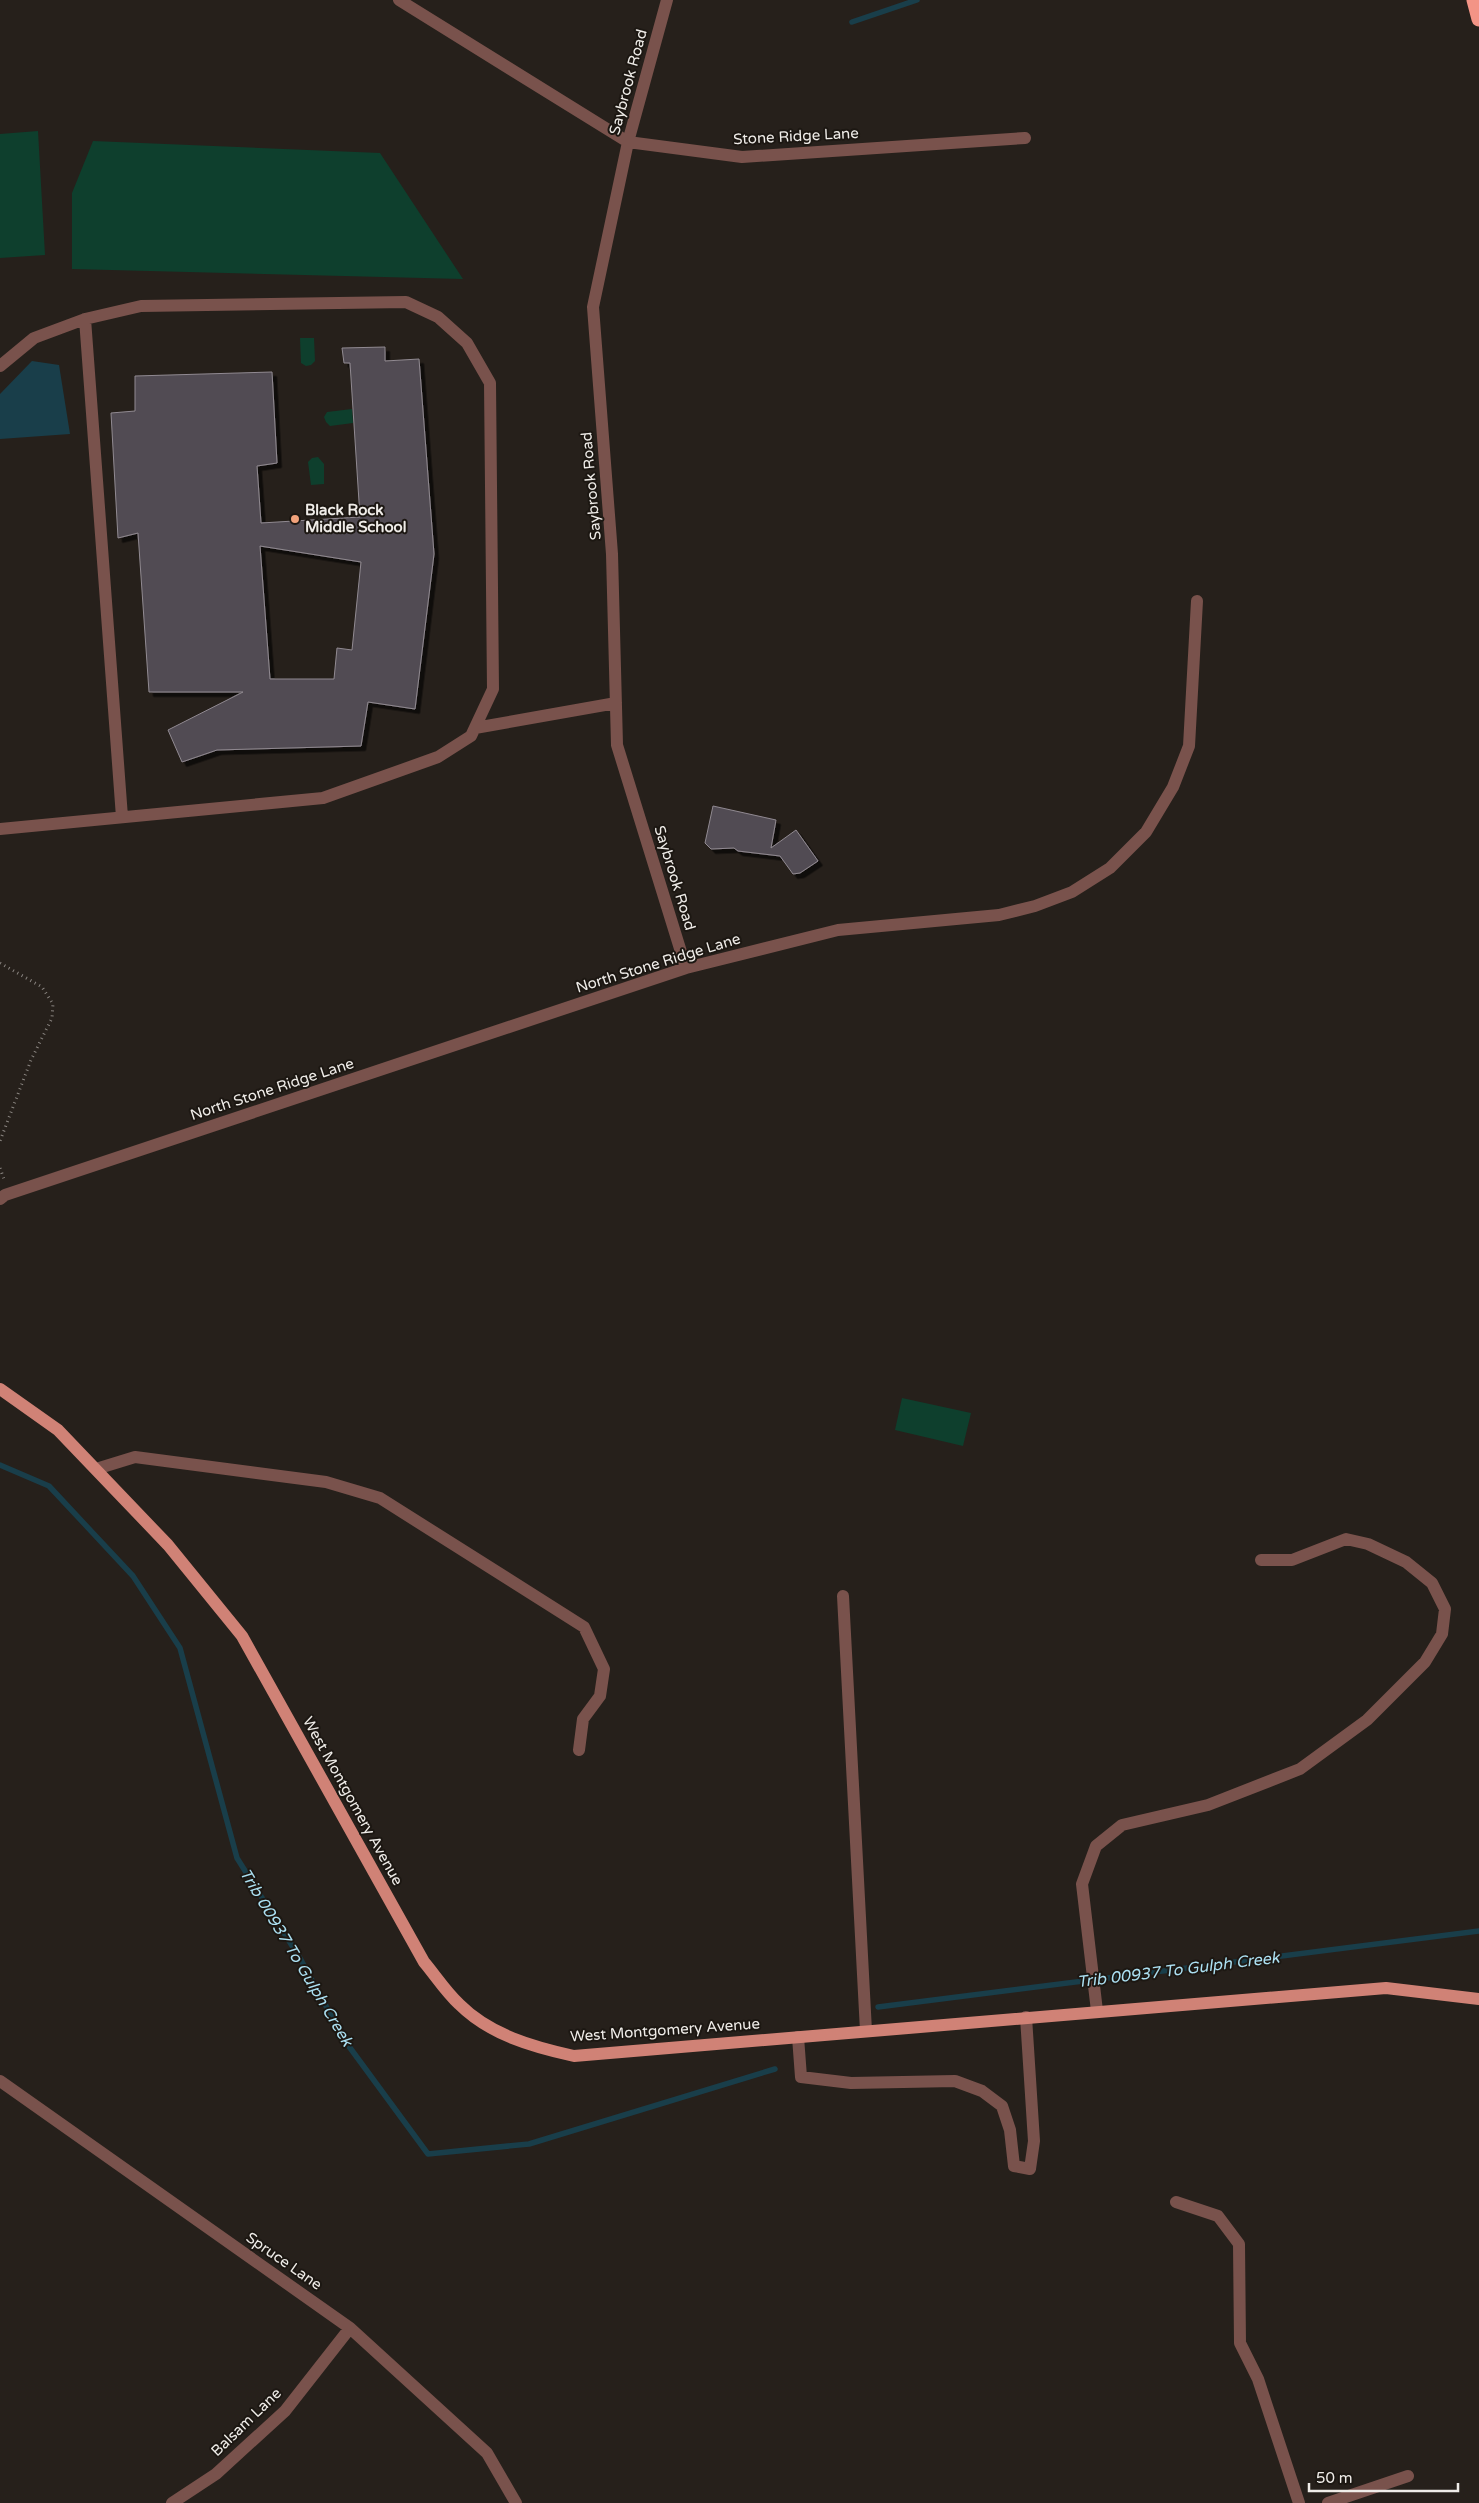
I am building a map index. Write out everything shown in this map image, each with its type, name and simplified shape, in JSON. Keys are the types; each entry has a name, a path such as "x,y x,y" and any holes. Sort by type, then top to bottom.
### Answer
{"highway":[{"path":"1474,0 1479,19"}],"main road":[{"name":"West Montgomery Avenue","path":"0,1389 58,1430 168,1545 242,1636 424,1962 459,2004 496,2031 533,2047 574,2056 1386,1988 1479,1999"}],"street":[{"name":"Stone Ridge Lane","path":"399,0 628,142 742,157 1025,138"},
{"name":"Saybrook Road","path":"668,0 628,142 593,307 612,554 617,745 686,968"},
{"path":"0,366 34,338 85,319 140,306 406,302 438,317 467,343 490,383 493,689 471,736 438,757 323,798 0,829"},
{"path":"85,319 122,817"},
{"name":"North Stone Ridge Lane","path":"0,1199 5,1195 686,968 838,930 999,915 1072,892 1110,868 1146,832 1173,787 1189,746 1197,601"},
{"path":"475,728 616,703"},
{"path":"96,1469 135,1457 326,1482 380,1498 584,1627 604,1670 600,1696 583,1719 579,1750"},
{"path":"1097,2011 1082,1884 1096,1846 1122,1825 1208,1805 1300,1769 1368,1720 1425,1662 1442,1634 1445,1609 1432,1583 1406,1562 1368,1544 1346,1539 1292,1560 1262,1560"},
{"path":"843,1596 866,2031"},
{"path":"798,2037 801,2076 851,2083 955,2081 982,2091 1002,2106 1010,2130 1014,2166 1030,2168 1034,2141 1026,2017"},
{"name":"Spruce Lane","path":"0,2081 350,2328 487,2453 516,2503"},
{"path":"1176,2202 1218,2216 1239,2244 1240,2343 1258,2379 1299,2503"},
{"name":"Balsam Lane","path":"172,2503 216,2474 285,2411 350,2328"},
{"path":"1328,2503 1408,2476"}],"path":[{"path":"0,963 42,987 53,1004 52,1018 31,1060 0,1141"}],"green space":[{"path":"38,131 45,255 0,258 0,134"},
{"path":"93,141 380,153 463,279 72,269 72,193"},
{"path":"300,338 314,338 315,361 311,365 306,366 301,363"},
{"path":"352,409 353,423 330,426 324,417 327,412"},
{"path":"318,457 324,464 324,484 311,485 308,462 312,458"},
{"path":"902,1398 971,1413 963,1446 895,1430"}],"water":[{"path":"32,361 59,365 70,434 0,439 0,394"}],"building":[{"name":"Black Rock Middle School","path":"385,347 385,361 419,359 434,554 415,709 368,702 361,746 217,750 182,762 168,730 243,692 149,692 138,533 118,538 111,413 135,411 135,376 272,372 277,463 257,466 261,523 360,517 350,363 344,363 342,348","holes":["260,546 361,562 352,650 337,648 334,679 270,679"]},
{"path":"713,806 776,820 771,848 796,830 818,861 800,873 793,874 780,856 738,851 734,848 711,849 705,843"}],"waterway":[{"path":"852,22 917,0"},
{"name":"Trib 00937 To Gulph Creek","path":"0,1465 49,1486 133,1576 180,1648 237,1858 301,1960 345,2041 428,2154 529,2144 775,2069"},
{"name":"Trib 00937 To Gulph Creek","path":"878,2007 1479,1931"}],"place":[{"name":"Black Rock Middle School","path":"295,519"}]}
